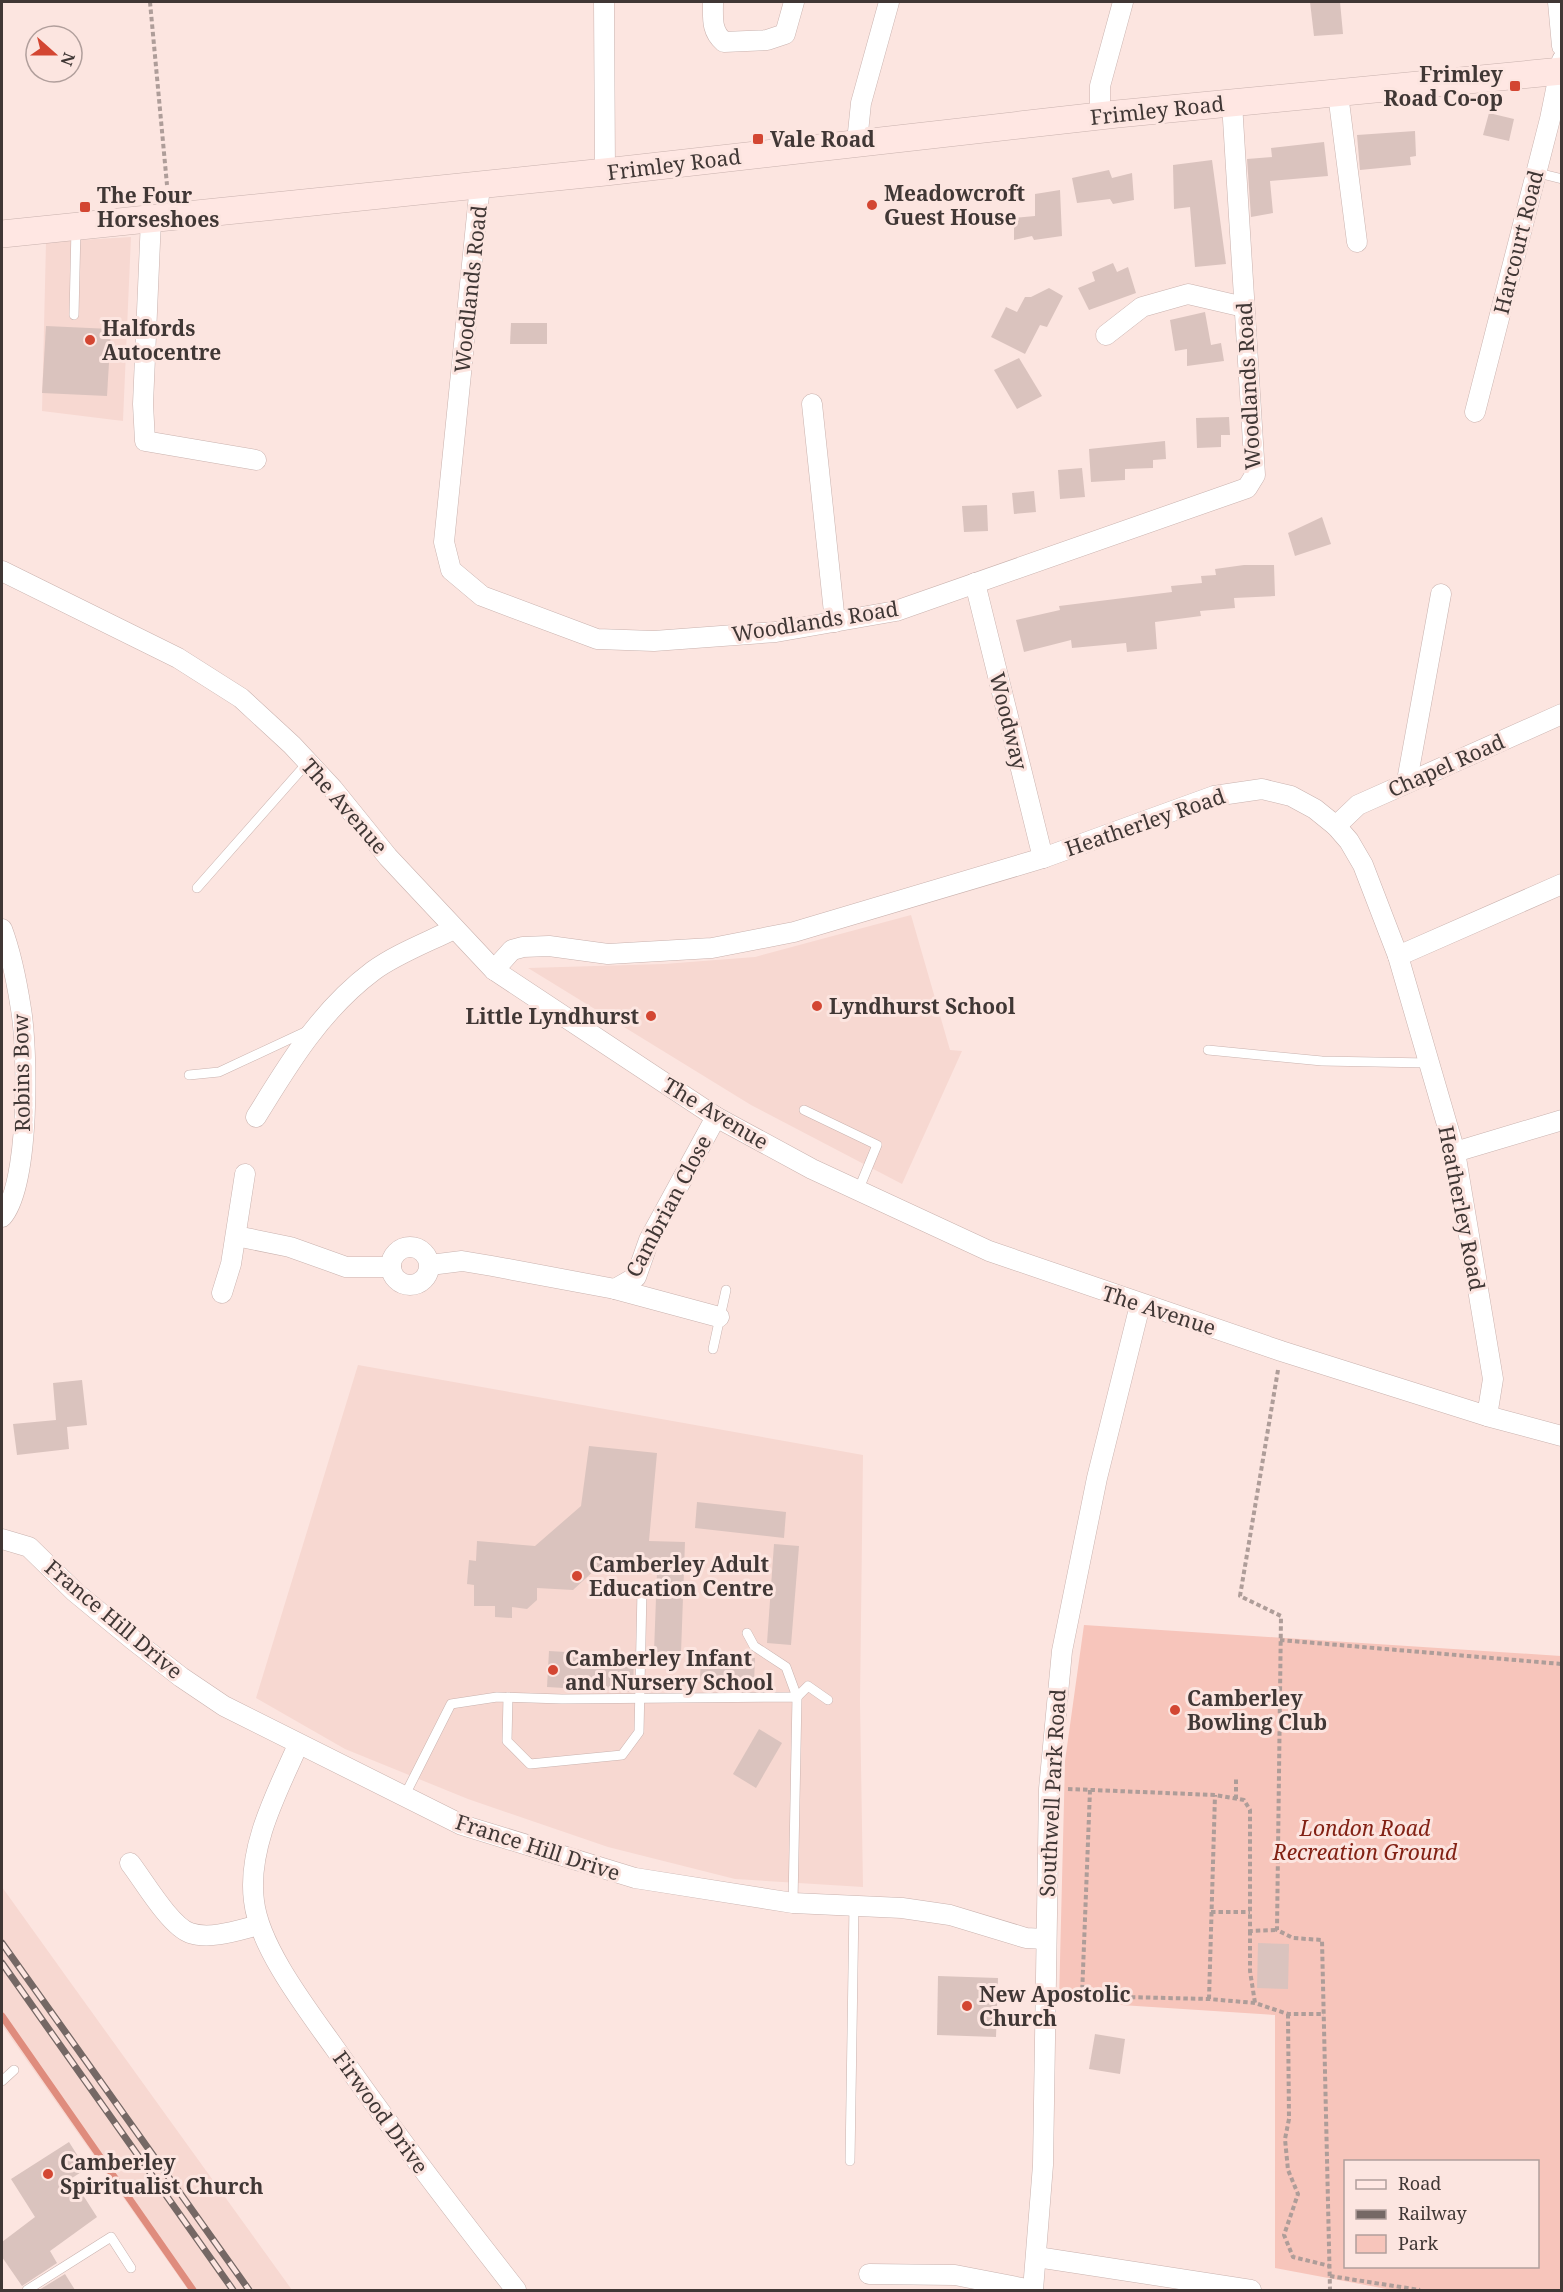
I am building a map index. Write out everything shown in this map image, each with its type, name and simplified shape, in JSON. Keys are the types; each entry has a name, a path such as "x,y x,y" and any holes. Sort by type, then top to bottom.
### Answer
{"main road":[{"name":"Frimley Road","path":"2,234 605,172 1100,116 1338,94 1561,62"}],"street":[{"path":"604,2 605,172"},
{"path":"714,2 712,20 716,35 724,42 767,40 785,34 794,2"},
{"path":"857,142 861,103 889,2"},
{"path":"1100,116 1100,86 1123,2"},
{"path":"1558,2 1561,62"},
{"name":"Harcourt Road","path":"1475,412 1561,62"},
{"path":"1338,94 1357,242"},
{"name":"Woodlands Road","path":"480,185 444,542 451,570 482,596 597,639 666,640 776,632 896,611 1252,484 1255,475 1232,103"},
{"path":"151,219 143,404 145,441 256,460"},
{"path":"1106,334 1142,308 1188,294 1244,307"},
{"path":"812,404 835,622"},
{"name":"The Avenue","path":"2,571 178,658 241,698 308,762 454,929 494,969 716,1117 858,1191 989,1251 1140,1305 1281,1351 1487,1416 1562,1436"},
{"name":"Woodway","path":"975,583 1043,858"},
{"path":"1407,781 1441,594"},
{"name":"Chapel Road","path":"1336,826 1358,805 1407,781 1562,714"},
{"name":"Heatherley Road","path":"494,969 504,956 512,950 523,947 549,946 608,954 712,948 794,932 1043,858 1185,805 1244,789 1262,789 1291,796 1315,809 1336,826 1363,865 1398,956 1455,1152 1493,1379 1487,1416"},
{"path":"1398,956 1562,884"},
{"name":"Robins Bow","path":"2,928 21,1010 25,1079 20,1161 15,1188 7,1211 2,1217"},
{"path":"256,1117 315,1027 332,1006 374,970 454,929"},
{"name":"Cambrian Close","path":"615,1289 636,1277 649,1240 716,1117"},
{"path":"1455,1152 1562,1120"},
{"path":"222,1293 231,1264 245,1174"},
{"name":"Cambrian Close","path":"236,1236 290,1247 346,1267 391,1267 399,1250 414,1247 425,1253 430,1265 462,1261 615,1289 719,1317"},
{"name":"Southwell Park Road","path":"1033,2290 1043,2165 1049,1789 1067,1615 1096,1478 1140,1305"},
{"name":"France Hill Drive","path":"2,1539 29,1546 75,1592 181,1677 224,1706 462,1825 635,1878 793,1903 902,1908 950,1915 1026,1938 1045,1939"},
{"name":"Firwood Drive","path":"298,1745 280,1785 260,1843 254,1874 254,1900 259,1925 302,2002 371,2100 516,2290"},
{"path":"130,1863 169,1915 180,1927 190,1933 216,1934 259,1925"},
{"path":"1037,2258 1251,2290"},
{"path":"869,2274 955,2275 1033,2290"}],"lane":[{"path":"1534,172 1562,179"},
{"path":"74,315 76,226"},
{"path":"197,888 308,762"},
{"path":"189,1075 219,1072 315,1027"},
{"path":"1208,1050 1322,1061 1428,1063"},
{"path":"804,1110 877,1145 858,1191"},
{"path":"713,1350 726,1290"},
{"path":"508,1697 507,1741 530,1764 622,1755 639,1732 642,1590"},
{"path":"747,1633 754,1646 786,1667 797,1697 793,1903"},
{"path":"405,1795 451,1704 508,1697 797,1697 808,1686 828,1700"},
{"path":"850,2161 854,1905"},
{"path":"2,2081 15,2070"},
{"path":"27,2290 111,2237 131,2268"}],"path":[{"path":"150,2 167,185"},
{"path":"1277,1930 1281,1616 1240,1596 1281,1351"},
{"path":"1280,1640 1562,1664"},
{"path":"1236,1777 1236,1799"},
{"path":"1049,1789 1215,1796 1244,1800 1250,1810 1250,1971 1255,2003"},
{"path":"1090,1790 1082,1996 1209,1999 1255,2003 1288,2014 1324,2014"},
{"path":"1209,1999 1215,1796"},
{"path":"1211,1912 1250,1912"},
{"path":"1250,1931 1277,1930 1293,1938 1322,1940 1330,2290"},
{"path":"1288,2014 1289,2119 1285,2139 1288,2170 1298,2194 1284,2235 1293,2257 1330,2266"},
{"path":"1330,2276 1420,2290"}],"shaded area":[{"path":"131,237 123,421 42,411 46,242"},
{"name":"Lyndhurst School","path":"911,915 950,1050 962,1051 902,1184 751,1105 528,968 664,964 755,957"},
{"name":"Camberley Adult Education Centre","path":"358,1365 863,1455 860,1702 863,1887 735,1879 608,1847 468,1799 345,1749 256,1698"},
{"path":"2,1887 292,2290 188,2290 2,2025"}],"green space":[{"name":"London Road Recreation Ground","path":"1084,1625 1561,1656 1561,2290 1392,2290 1275,2268 1275,2015 1059,2001 1065,1761"}],"building":[{"path":"1310,2 1340,2 1343,34 1314,36"},
{"path":"1489,113 1514,119 1509,141 1483,135"},
{"path":"1415,131 1416,156 1410,157 1411,165 1360,170 1357,135"},
{"path":"1324,142 1328,176 1270,181 1273,213 1251,217 1247,159 1272,157 1271,148"},
{"path":"1212,160 1226,264 1195,267 1190,207 1174,209 1173,165"},
{"path":"1109,170 1112,178 1132,173 1134,200 1113,204 1110,199 1077,203 1072,178"},
{"path":"1060,190 1062,236 1034,240 1032,236 1014,240 1014,218 1035,216 1035,194"},
{"path":"1113,263 1117,272 1128,267 1136,293 1089,310 1078,288 1095,281 1092,272"},
{"path":"1049,288 1063,296 1047,327 1040,325 1025,354 991,337 1006,307 1017,312 1025,297 1031,297"},
{"path":"1205,312 1211,345 1221,343 1224,361 1187,366 1187,349 1175,351 1170,320"},
{"path":"511,323 547,323 547,344 510,344"},
{"path":"46,326 111,329 107,396 42,393"},
{"path":"1019,358 1042,396 1017,409 994,370"},
{"path":"1229,417 1230,435 1221,435 1221,447 1197,448 1196,418"},
{"path":"1165,441 1166,459 1153,460 1153,468 1125,469 1125,480 1091,482 1089,449"},
{"path":"1082,468 1085,497 1060,499 1058,470"},
{"path":"1034,491 1036,512 1014,514 1012,493"},
{"path":"987,505 988,531 964,532 962,506"},
{"path":"1322,517 1331,544 1295,556 1288,533"},
{"path":"1244,565 1274,565 1275,596 1234,598 1235,608 1200,611 1201,616 1155,622 1157,649 1127,652 1126,643 1072,648 1071,640 1024,652 1016,620 1060,610 1059,606 1172,592 1171,586 1202,583 1201,576 1216,575 1215,569"},
{"path":"82,1380 87,1425 67,1427 69,1449 17,1455 13,1424 56,1420 53,1383"},
{"path":"589,1446 657,1453 649,1541 685,1542 681,1653 654,1652 657,1571 597,1568 573,1590 537,1588 537,1600 527,1609 512,1607 512,1618 495,1617 495,1606 474,1606 474,1585 467,1584 469,1560 476,1561 477,1541 535,1546 581,1506"},
{"path":"697,1502 786,1512 784,1538 695,1528"},
{"path":"774,1544 799,1546 791,1645 767,1643"},
{"path":"549,1651 634,1656 633,1692 547,1687"},
{"path":"701,1655 755,1658 754,1683 700,1680"},
{"path":"759,1729 782,1743 756,1788 733,1774"},
{"path":"1258,1943 1289,1944 1288,1989 1257,1988"},
{"name":"New Apostolic Church","path":"938,1976 998,1978 996,2037 937,2035"},
{"path":"1095,2034 1125,2039 1120,2074 1089,2069"},
{"path":"69,2142 86,2169 72,2178 97,2217 50,2251 57,2263 22,2286 2,2257 2,2242 35,2217 11,2179"},
{"path":"65,2274 75,2290 39,2290"}],"waterway":[{"path":"2,2016 193,2290"}],"railway":[{"path":"2,1943 249,2290"},
{"path":"2,1963 233,2290"}],"place":[{"name":"Frimley Road Co-op","path":"1515,86"},
{"name":"Vale Road","path":"758,139"},
{"name":"Meadowcroft Guest House","path":"872,205"},
{"name":"The Four Horseshoes","path":"85,207"},
{"name":"Halfords Autocentre","path":"90,340"},
{"name":"Lyndhurst School","path":"817,1006"},
{"name":"Little Lyndhurst","path":"651,1016"},
{"name":"Camberley Adult Education Centre","path":"577,1576"},
{"name":"Camberley Infant and Nursery School","path":"553,1670"},
{"name":"Camberley Bowling Club","path":"1175,1710"},
{"name":"New Apostolic Church","path":"967,2006"},
{"name":"Camberley Spiritualist Church","path":"48,2174"}]}
